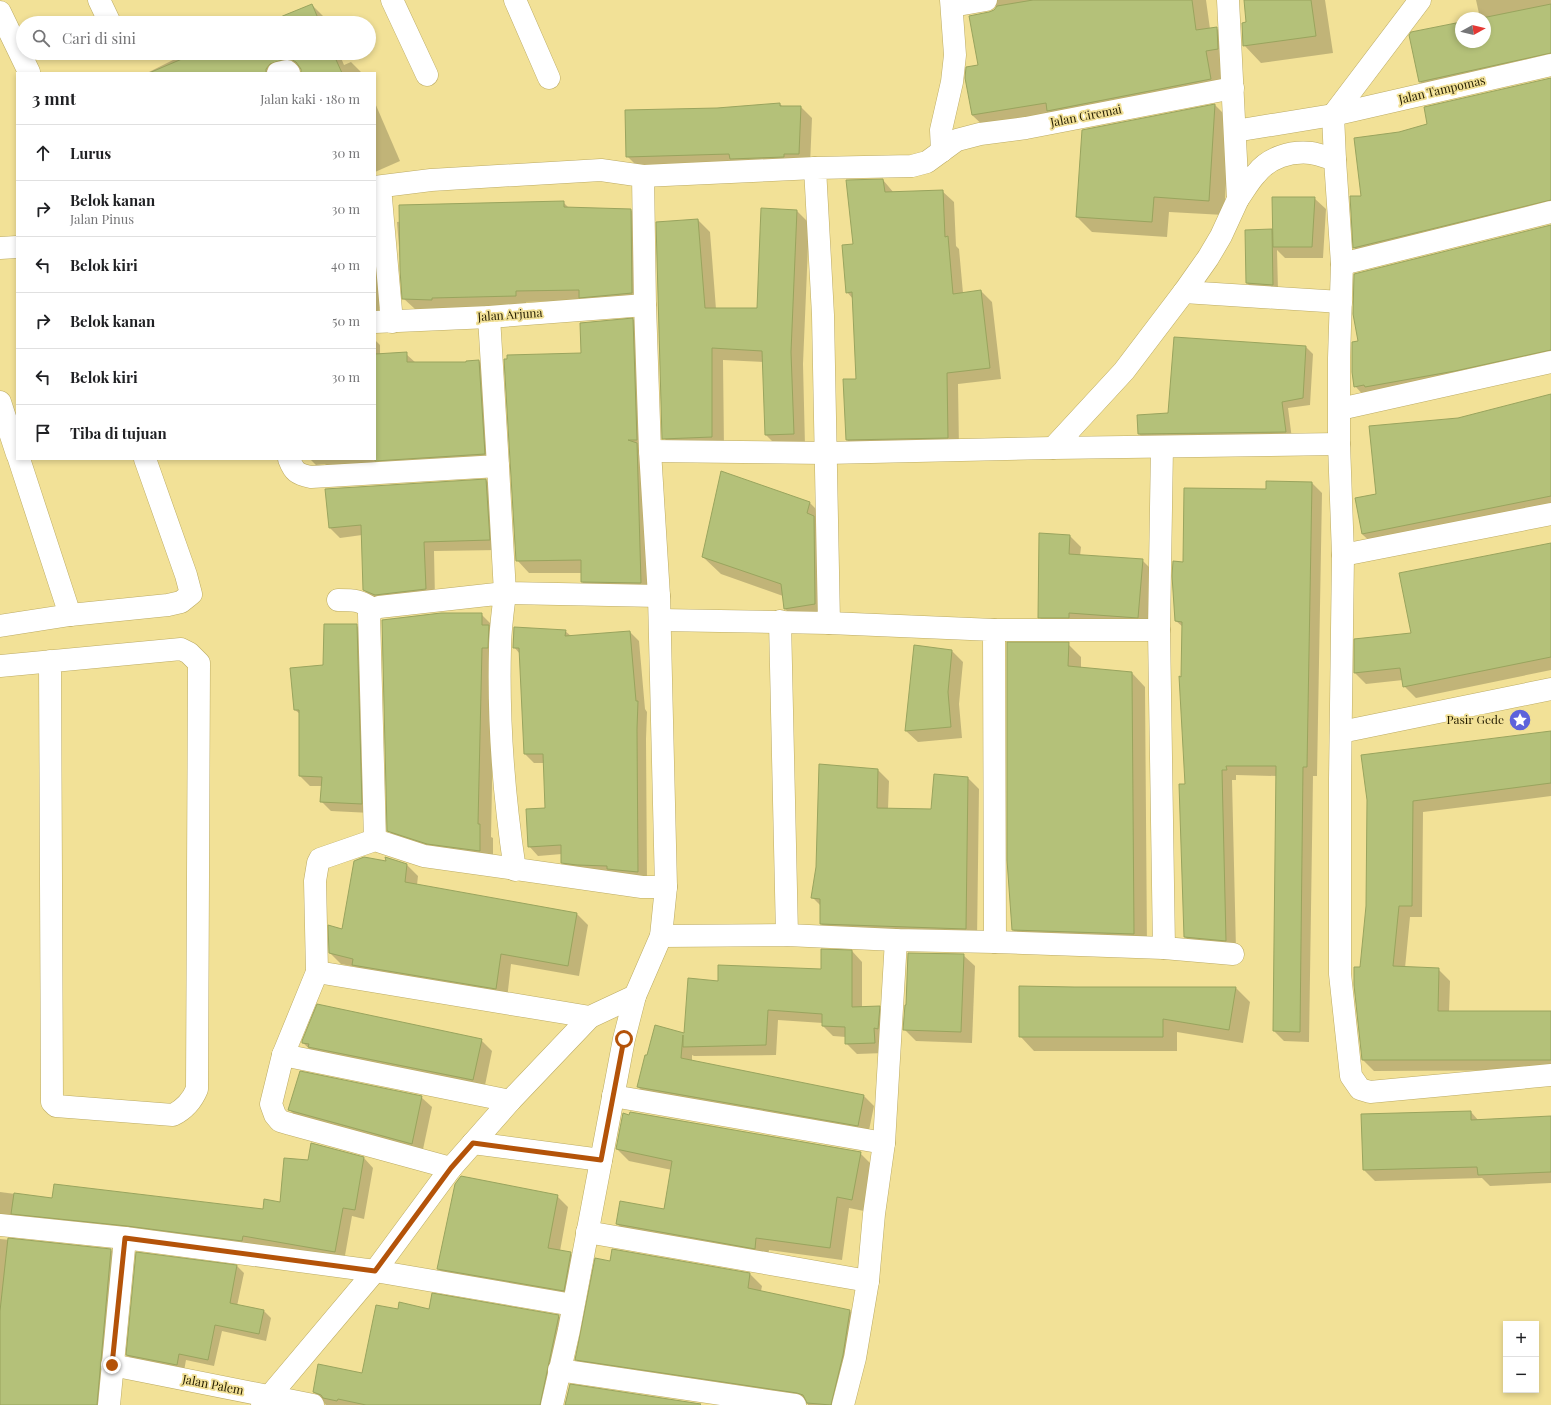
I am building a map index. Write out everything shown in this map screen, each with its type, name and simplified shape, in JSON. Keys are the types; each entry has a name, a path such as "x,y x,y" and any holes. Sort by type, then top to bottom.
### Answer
{"street":[{"path":"99,0 107,16"},
{"path":"392,0 427,75"},
{"path":"515,0 549,78"},
{"path":"942,151 941,130 952,82 955,55 951,3 986,0"},
{"path":"1228,0 1238,199"},
{"path":"1420,0 1333,115 1342,264 1342,302 1338,358 1343,555 1340,974 1351,1076 1360,1088 1370,1092 1551,1075"},
{"path":"0,12 16,45"},
{"path":"23,60 29,72"},
{"name":"Jalan Tampomas","path":"1235,131 1333,115 1551,65"},
{"name":"Jalan Ciremai","path":"378,187 431,180 601,170 643,176 815,168 912,166 927,162 957,140 980,134 1026,128 1233,88"},
{"path":"1053,448 1124,371 1184,292 1208,258 1221,236 1238,199 1263,166 1274,159 1295,153 1312,153 1335,160"},
{"path":"815,168 823,315 829,623"},
{"path":"552,1405 573,1305 624,1039 635,996 661,936 666,887 660,620 650,451 645,305 643,176"},
{"path":"378,187 383,322"},
{"path":"1342,264 1551,212"},
{"path":"0,248 16,247"},
{"path":"1184,292 1342,302"},
{"name":"Jalan Arjuna","path":"383,322 489,317 645,305"},
{"path":"489,317 505,593 500,647 501,722 508,828 515,870"},
{"path":"1340,409 1551,362"},
{"path":"0,402 16,451"},
{"path":"650,451 826,453 1339,444"},
{"path":"1162,447 1159,630 1164,948"},
{"path":"19,460 70,615"},
{"path":"0,626 70,615 181,602 191,594 186,575 145,460"},
{"path":"289,460 293,470 302,475 311,476 498,466"},
{"path":"1343,555 1551,514"},
{"path":"375,840 369,614 373,609 505,593 659,596"},
{"path":"338,600 353,600 361,602 373,609"},
{"path":"660,620 780,621 994,630 1159,630"},
{"path":"780,621 787,935"},
{"path":"994,630 995,942"},
{"path":"0,666 50,661 181,649 189,652 199,663 197,1089 192,1099 183,1110 173,1115 56,1106 52,1102 50,661"},
{"path":"1341,732 1551,689"},
{"path":"451,1168 280,1121 275,1114 271,1104 282,1055 317,972 315,881 320,859 375,840 424,856 642,887 666,887"},
{"path":"661,936 787,935 896,940 1164,948 1233,954"},
{"path":"843,1405 856,1358 868,1281 874,1214 884,1143 896,940"},
{"path":"317,972 590,1017"},
{"path":"266,1401 375,1271 451,1168 510,1100 590,1017 635,996"},
{"path":"282,1055 510,1100"},
{"path":"613,1096 884,1143"},
{"path":"473,1143 601,1160"},
{"path":"0,1225 125,1238 375,1271 573,1305"},
{"path":"587,1232 868,1281"},
{"path":"109,1405 125,1238"},
{"name":"Jalan Palem","path":"112,1365 266,1401 313,1405"},
{"path":"559,1370 795,1405"}],"building":[{"path":"1033,0 1192,0 1196,30 1217,27 1218,49 1206,51 1211,79 1047,111 1046,103 972,115 965,78 966,67 978,65 969,16 989,12 994,10 997,6"},
{"path":"1244,0 1311,0 1316,36 1243,46 1242,23 1246,22"},
{"path":"312,4 317,16 283,16"},
{"path":"1551,4 1551,53 1419,82 1409,35 1411,32 1455,23 1455,48 1491,48 1491,16"},
{"path":"180,60 282,60 270,64 266,69 266,72 151,72"},
{"path":"293,60 336,60 342,72 301,72 301,69"},
{"path":"1551,78 1551,200 1353,248 1350,196 1361,196 1354,138 1399,132 1427,124 1424,107"},
{"path":"780,103 780,106 801,106 799,154 784,154 784,157 730,159 729,154 626,157 625,110 717,108"},
{"path":"1215,104 1209,201 1154,197 1152,222 1076,217 1082,130"},
{"path":"883,179 885,192 943,190 945,237 948,236 953,294 981,290 990,368 947,373 948,438 846,440 843,379 856,379 852,292 846,293 842,245 853,244 846,180"},
{"path":"1272,197 1315,197 1312,247 1273,247"},
{"path":"564,201 564,207 631,209 632,293 579,298 579,290 516,291 516,296 432,298 432,300 402,299 399,205"},
{"path":"761,208 797,210 791,352 794,434 765,435 762,351 712,348 712,437 662,439 656,222 698,219 705,308 757,308"},
{"path":"1551,225 1551,350 1455,371 1365,387 1364,385 1354,387 1352,372 1352,342 1358,341 1353,314 1354,274"},
{"path":"1272,229 1273,285 1246,283 1245,230"},
{"path":"633,318 637,440 628,440 637,443 641,583 581,582 581,560 516,561 504,359 507,359 507,355 581,353 580,323"},
{"path":"1174,337 1306,346 1303,398 1282,402 1286,432 1138,434 1137,415 1168,413"},
{"path":"407,352 407,362 466,362 479,360 485,454 375,461 376,354"},
{"path":"1551,394 1551,496 1362,534 1355,498 1376,494 1369,426 1458,418"},
{"path":"721,471 810,502 807,513 814,516 815,604 784,609 781,584 702,557"},
{"path":"486,479 490,540 424,542 426,589 375,595 363,590 361,525 329,528 325,489"},
{"path":"1266,481 1312,482 1307,767 1303,767 1300,1032 1273,1031 1276,766 1226,766 1227,770 1222,770 1226,941 1184,937 1179,784 1185,784 1179,676 1181,677 1182,622 1175,621 1172,576 1173,561 1183,562 1184,488 1266,489"},
{"path":"1039,533 1070,535 1069,554 1143,559 1138,618 1069,613 1069,618 1038,618"},
{"path":"1551,543 1551,657 1403,687 1400,668 1354,673 1354,639 1411,633 1399,573"},
{"path":"441,613 482,613 482,625 489,625 488,648 482,648 478,824 480,824 480,851 427,844 387,831 382,620"},
{"path":"324,624 357,624 362,804 320,802 322,777 299,776 299,710 294,710 290,668 323,665"},
{"path":"514,627 566,630 565,636 630,631 636,701 638,701 638,872 607,869 607,866 561,863 561,845 528,847 526,809 545,808 543,754 524,754 519,648 513,648"},
{"path":"1007,642 1069,642 1068,666 1132,672 1134,934 1012,930 1007,860"},
{"path":"914,645 952,650 948,692 951,727 905,731"},
{"path":"1551,731 1551,783 1413,801 1412,906 1399,906 1393,966 1439,968 1438,1011 1551,1011 1551,1060 1362,1060 1354,985 1354,967 1360,967 1366,906 1367,800 1361,755"},
{"path":"819,764 878,769 877,808 931,809 934,774 968,777 966,929 820,924 820,899 811,898 816,867"},
{"path":"364,857 386,861 385,857 407,864 405,882 577,913 568,966 501,954 496,989 352,965 353,959 329,953 328,925 342,929 354,861"},
{"path":"821,949 852,950 852,1007 880,1006 878,1029 874,1028 875,1043 845,1044 845,1027 822,1026 822,1014 768,1010 766,1045 683,1047 683,1035 681,1058 864,1095 858,1126 637,1087 645,1055 647,1055 655,1025 684,1033 688,978 718,981 718,965 821,969"},
{"path":"908,953 964,954 961,1032 903,1030 906,1005"},
{"path":"1019,986 1236,987 1229,1030 1163,1019 1163,1037 1019,1037"},
{"path":"317,1004 482,1039 473,1080 308,1047 309,1044 302,1043 302,1041"},
{"path":"300,1071 422,1096 412,1144 288,1110"},
{"path":"1471,1111 1471,1120 1551,1116 1551,1172 1478,1175 1477,1167 1363,1170 1361,1114"},
{"path":"630,1112 861,1152 852,1200 837,1197 830,1248 756,1238 755,1249 616,1224 620,1201 664,1209 672,1161 616,1149 623,1113 629,1115"},
{"path":"311,1143 364,1157 355,1210 343,1208 335,1252 243,1236 242,1241 127,1226 11,1214 14,1193 52,1198 54,1184 263,1209 264,1199 280,1202 284,1158 308,1160"},
{"path":"461,1176 558,1195 548,1248 571,1252 564,1291 437,1269 455,1184"},
{"path":"8,1238 111,1249 97,1405 0,1405 0,1311"},
{"path":"612,1249 750,1273 748,1288 850,1310 843,1355 831,1405 807,1403 803,1395 797,1393 575,1360 595,1258 610,1261"},
{"path":"136,1252 237,1265 230,1303 264,1310 259,1334 215,1325 208,1360 179,1354 177,1365 126,1355"},
{"path":"432,1293 559,1315 540,1405 366,1405 338,1399 337,1401 323,1398 321,1395 313,1392 318,1364 362,1373 376,1305 398,1309 399,1302 429,1309"},
{"path":"570,1384 701,1404 565,1405"}],"place":[{"name":"Pasir Gede","path":"1520,720"}],"route":[{"path":"112,1365 125,1238 375,1271 451,1168 473,1143 601,1160 624,1039"}]}
